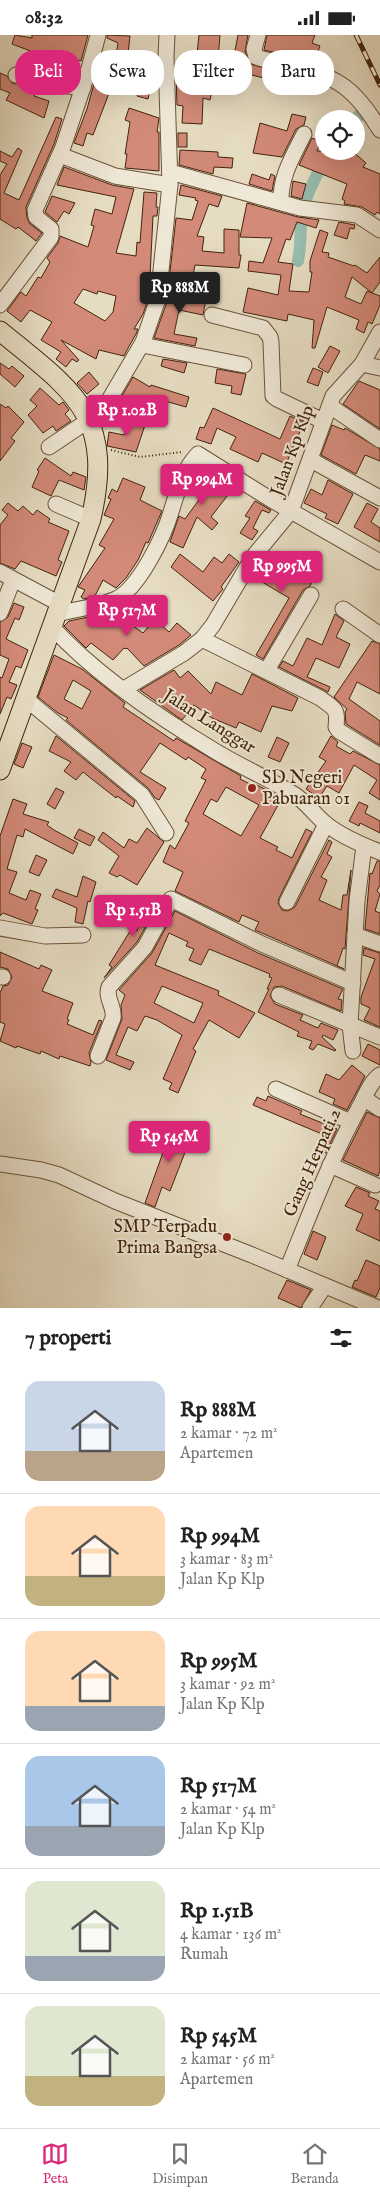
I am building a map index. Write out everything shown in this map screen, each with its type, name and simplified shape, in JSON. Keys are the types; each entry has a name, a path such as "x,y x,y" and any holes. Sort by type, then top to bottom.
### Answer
{"main road":[{"path":"0,331 57,378 75,397 92,432 99,466 98,490 91,519 0,770"}],"street":[{"path":"0,305 51,237 51,229 34,214 60,155 83,88 98,35"},
{"path":"48,447 92,432 142,345 158,299 170,179 167,35"},
{"path":"258,35 254,49 256,57 311,70 341,84 365,106 380,130"},
{"path":"281,202 280,191 284,177 304,134"},
{"path":"60,155 116,176 170,179 307,209 357,215 380,230"},
{"path":"212,315 263,328 270,337 271,342 273,396 323,421"},
{"name":"Jalan Kp Klp","path":"124,689 184,653 202,639 213,625 253,557 291,511 333,396 362,364 380,332"},
{"path":"142,345 244,365"},
{"path":"362,364 380,368"},
{"path":"330,406 380,440"},
{"path":"56,615 106,603 127,591 146,564 167,525 184,473 198,454 291,511 380,562"},
{"path":"311,459 380,498"},
{"path":"56,504 91,519"},
{"path":"0,613 6,576"},
{"name":"Jalan Langgar","path":"6,576 56,615 76,651 124,689 216,752 295,795 326,824 364,846 380,852"},
{"path":"267,670 312,595"},
{"path":"343,609 380,635"},
{"path":"202,639 267,670 336,709 338,714 336,727 339,731 380,756"},
{"path":"26,699 142,795 166,833"},
{"path":"287,902 326,824"},
{"path":"353,1051 350,1025 359,880 364,846"},
{"path":"98,1056 114,1013 107,993 109,987 145,947 171,899 262,944 353,983"},
{"path":"0,928 45,936 84,935"},
{"path":"355,935 380,944"},
{"path":"279,995 380,1037"},
{"name":"Gang Herpati.2","path":"287,1270 330,1165 372,1083 380,1075"},
{"path":"276,1089 351,1122"},
{"path":"364,1098 380,1109"},
{"path":"0,1164 41,1170 59,1175 124,1205 378,1308"},
{"path":"330,1165 375,1185"},
{"path":"310,1308 324,1287"}],"path":[{"path":"92,432 140,457 192,450 198,454"}],"building":[{"path":"15,35 32,38 32,35 88,35 81,61 81,50 28,50 12,44"},
{"path":"107,35 130,36 128,50 117,50 118,43 107,38"},
{"path":"199,35 220,35 219,50 197,50"},
{"path":"238,35 248,35 245,50 235,50"},
{"path":"267,35 315,35 312,43 320,46 319,50 264,50"},
{"path":"252,65 262,67 262,78 252,75"},
{"path":"0,73 7,76 13,84 15,84 15,95 34,95 49,101 44,118 6,100 10,93 0,89"},
{"path":"91,95 108,95 93,135 87,133 83,146 74,143"},
{"path":"137,95 149,95 148,99"},
{"path":"177,95 211,95 210,100 203,98 202,124 182,123 183,106 177,105"},
{"path":"129,108 159,118 157,132 159,132 159,171 125,168 127,154 125,154 130,122 125,120"},
{"path":"292,114 306,117 304,125 296,129 282,157 253,153 260,123 287,131"},
{"path":"56,117 62,119 54,144 26,207 27,218 30,224 42,233 36,241 18,227 16,229 0,219 0,175 7,164 0,161 0,151 12,157 18,148 22,151 4,193 19,200"},
{"path":"178,133 187,133 187,147 178,147"},
{"path":"312,138 315,139 315,160 362,160 366,163 363,167 380,174 380,214 377,212 375,215 362,207 344,204 345,201 342,199 347,184 299,165"},
{"path":"180,150 218,152 218,157 233,158 232,168 214,167 213,174 179,165"},
{"path":"64,167 112,185 134,189 116,253 136,256 137,242 140,243 144,192 157,193 157,216 153,216 149,297 143,314 134,329 138,329 136,334 124,356 99,350 96,359 61,340 79,360 77,362 72,359 66,367 56,359 61,352 41,340 52,322 30,310 21,322 7,311 21,292 26,296 38,277 41,278 50,262 47,258 58,243 60,236 88,247 94,226 91,225 95,209 112,214 116,197 57,185","holes":["83,289 97,294 98,291 116,296 113,312 105,321 74,303"]},
{"path":"252,174 269,180 271,174 275,176 272,191 249,184"},
{"path":"293,181 306,184 302,199 291,196"},
{"path":"181,185 222,196 218,207 209,204 197,236 204,237 202,251 224,253 224,229 239,230 239,255 241,255 239,268 195,265 192,281 169,281 176,218 192,220 198,201 195,200 196,198 179,195"},
{"path":"52,196 75,203 69,214 64,211 57,222 45,212"},
{"path":"247,203 298,217 319,220 316,228 297,222 290,240 286,239 278,262 293,264 289,291 309,292 312,272 310,272 310,261 320,230 328,233 322,252 329,253 328,257 355,265 367,273 380,257 380,282 372,293 380,296 380,305 372,324 368,322 364,333 356,329 359,320 327,307 315,348 312,348 314,320 288,314 287,321 243,312 248,288 278,295 281,275 248,271 249,261 263,263 272,238 240,237","holes":["352,277 372,293 367,291 361,304 345,297"]},
{"path":"339,222 355,225 354,229 350,228 347,239 334,235"},
{"path":"169,286 207,294 203,315 179,310 174,334 197,338 195,346 154,338 167,302"},
{"path":"330,346 340,351 328,373 318,367"},
{"path":"163,359 187,363 184,373 161,366"},
{"path":"0,363 9,369 12,366 24,376 15,387 0,374"},
{"path":"313,368 323,372 318,386 307,382"},
{"path":"217,369 246,374 241,395 231,393 232,386 215,383"},
{"path":"89,372 99,384 87,394 77,383"},
{"path":"133,377 150,387 151,385 189,397 186,407 165,401 161,410 133,398 128,407 119,401"},
{"path":"359,381 380,390 380,429 343,404"},
{"path":"40,388 59,405 63,402 69,410 65,414 71,421 56,431 53,426 43,433 28,415 37,406 30,400"},
{"path":"0,404 6,408 8,406 24,422 11,438 15,441 0,461"},
{"path":"213,408 280,439 290,416 304,422 286,464 262,453 258,462 230,449 236,437 217,428 211,444 196,439 200,427 204,428"},
{"path":"131,419 145,425 136,452 107,446 109,432 124,435"},
{"path":"332,425 344,430 345,428 380,449 380,461 365,455 356,474 321,455"},
{"path":"45,458 71,476 73,472 86,477 84,490 59,480 51,496 32,487 39,471 37,470"},
{"path":"206,470 234,487 211,517 218,523 212,530 197,517 183,548 170,542 179,516 185,519 201,497 189,487 193,478 198,480"},
{"path":"123,478 145,487 140,500 162,511 148,543 146,542 138,560 126,578 116,588 103,580 95,596 84,599 81,597 85,590 78,587 105,548 99,545 114,519 104,515 111,499 108,498 112,489 117,492"},
{"path":"328,480 353,494 338,524 325,518 327,514 304,503 311,489 322,495"},
{"path":"255,501 271,510 269,513 262,510 253,528 258,531 252,540 240,533 250,518 245,516"},
{"path":"8,503 18,511 23,506 33,515 37,510 50,519 48,522 69,531 58,560 62,562 56,576 21,561 15,569 0,563 0,525 8,515 2,510"},
{"path":"367,503 378,509 371,522 380,528 380,542 354,527"},
{"path":"180,554 203,572 214,557 222,563 229,554 239,562 221,587 223,589 213,601 171,567"},
{"path":"274,557 314,578 310,586 303,590 263,659 256,655 289,598 252,576 260,564 267,569"},
{"path":"14,603 24,607 19,620 15,618 6,639 28,650 21,668 16,666 9,682 17,685 11,699 7,697 0,714 0,677 2,678 9,659 0,655 0,622 8,617"},
{"path":"114,612 143,633 155,619 169,632 177,623 191,635 179,645 144,666 127,648 124,648 113,660 91,643 86,648 64,626 69,621 93,616 105,622"},
{"path":"335,614 344,621 336,637 350,644 339,668 316,658 307,677 330,687 328,692 279,667 283,661 293,666 307,638 322,645"},
{"path":"372,641 380,644 380,694 357,682 349,699 380,721 380,745 346,724 345,712 347,709 334,697"},
{"path":"54,655 82,669 125,703 123,707 174,741 176,738 241,776 240,779 254,786 255,784 282,798 260,838 278,847 276,850 292,858 306,829 312,832 279,898 278,903 282,910 288,911 295,907 329,840 332,842 327,854 332,857 321,877 327,880 319,900 341,910 343,895 347,895 351,870 345,949 343,948 337,966 255,930 259,922 242,915 239,922 175,891 183,872 163,862 170,845 175,849 189,823 185,821 206,780 201,778 206,769 188,757 186,760 160,743 140,772 166,788 159,800 155,798 148,788 66,720 68,718 58,713 38,697","holes":["73,680 91,691 82,709 64,699","226,787 259,805 241,836 203,814 211,799 217,802"]},
{"path":"174,670 180,678 188,671 211,694 216,682 242,695 252,674 298,698 292,711 272,706 261,732 239,722 236,728 212,718 194,705 182,720 140,690"},
{"path":"56,736 135,801 133,807 117,796 116,798 83,772 76,780 64,771 71,762 49,751"},
{"path":"331,736 338,742 336,746 350,754 353,751 380,765 380,800 369,793 377,780 354,765 339,793 327,786 319,798 306,789 326,761 319,757"},
{"path":"277,737 289,743 280,762 268,757"},
{"path":"22,743 32,747 23,768 14,764"},
{"path":"56,788 64,792 55,809 47,804"},
{"path":"13,799 27,804 23,814 49,822 47,825 78,843 73,854 25,829 23,837 17,835 7,869 17,872 9,893 26,900 30,890 41,894 35,909 38,910 32,924 3,913 0,916 0,836"},
{"path":"359,802 368,806 365,813 380,821 380,833 360,823 359,826 349,821"},
{"path":"147,828 164,842 137,885 120,875 117,877 109,873 119,856 98,840 103,832 124,848 129,839 137,843"},
{"path":"79,829 95,837 90,846 74,838"},
{"path":"36,855 47,860 39,876 29,872"},
{"path":"377,861 380,861 380,885 377,891 380,894 375,911 380,913 380,934 365,929 370,873 372,874"},
{"path":"83,876 96,882 90,902 88,901 83,924 75,922 77,908 52,897 56,889 77,897"},
{"path":"147,904 156,908 137,942 104,978 112,967 109,965 132,928 137,931"},
{"path":"175,911 258,953 343,989 338,999 342,1000 341,1011 282,986 274,987 270,996 275,1004 303,1015 300,1020 318,1028 321,1023 338,1030 333,1040 323,1035 322,1037 336,1050 318,1044 313,1050 309,1048 312,1041 297,1036 299,1032 258,1012 269,989 267,989 272,978 269,977 270,974 209,949 201,965 189,960 194,949 186,946 188,942 169,933 155,965 219,991 218,995 255,1013 239,1038 209,1020 193,1049 196,1051 178,1093 169,1089 172,1083 163,1079 182,1035 157,1020 145,1016 137,1031 128,1027 116,1055 134,1062 130,1070 106,1060 122,1019 121,1005 125,995 119,990 152,953","holes":["162,986 203,1003 194,1023 154,1003"]},
{"path":"364,948 380,953 380,1027 364,1020 370,1008 361,1004 361,997 375,959 363,955"},
{"path":"0,952 39,969 41,965 52,970 42,991 73,1003 67,1024 93,1035 99,1020 102,1021 89,1053 90,1066 60,1056 59,1059 41,1051 40,1054 17,1046 16,1048 0,1041 5,1024 0,1022 0,993 3,986 8,985 12,977 8,969 0,967"},
{"path":"368,1044 380,1050 380,1065 362,1056"},
{"path":"352,1065 365,1076 347,1110 333,1104 335,1099 319,1092 326,1074 339,1080"},
{"path":"268,1096 302,1111 300,1114 337,1129 326,1153 323,1152 329,1137 253,1105 257,1097 266,1101"},
{"path":"367,1112 380,1118 380,1171 378,1176 343,1160"},
{"path":"176,1123 193,1136 170,1191 162,1187 155,1207 145,1203 171,1130"},
{"path":"356,1187 370,1193 368,1196 379,1201 375,1209 380,1211 380,1241 356,1230 363,1214 345,1206"},
{"path":"313,1231 326,1237 317,1260 304,1254"},
{"path":"366,1260 380,1266 380,1288 376,1297 352,1287 355,1280 357,1281"},
{"path":"287,1280 311,1290 301,1308 278,1298"}],"waterway":[{"path":"298,261 303,209 311,186 324,160"}],"railway":[{"path":"356,35 380,85"}],"place":[{"name":"SD Negeri Pabuaran 01","path":"252,788"},
{"name":"SMP Terpadu Prima Bangsa","path":"227,1237"}]}
